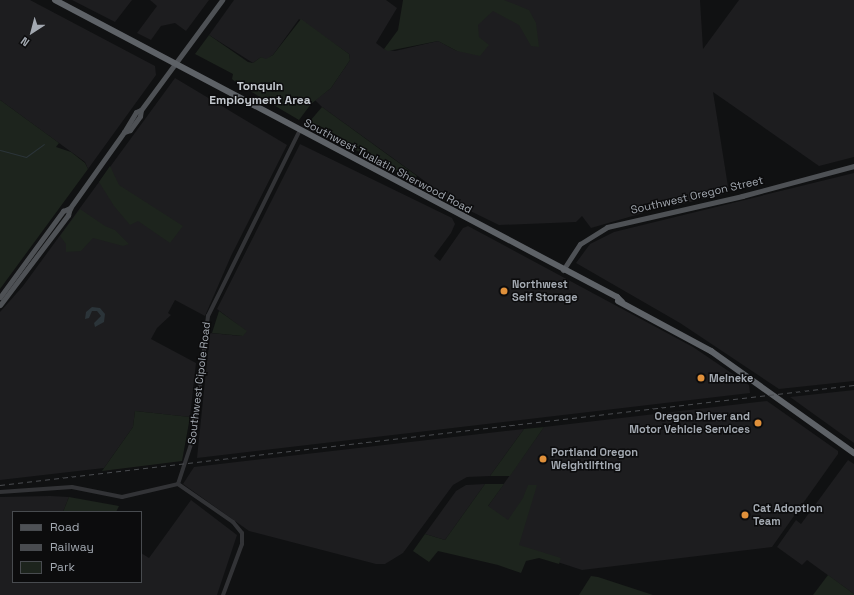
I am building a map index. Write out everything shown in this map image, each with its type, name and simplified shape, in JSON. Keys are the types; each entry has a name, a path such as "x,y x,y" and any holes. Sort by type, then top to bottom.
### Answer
{"highway":[{"name":"Southwest Tualatin Sherwood Road","path":"55,0 563,270 617,297 622,302 710,351 854,453"}],"main road":[{"path":"0,305 68,215 70,208 124,132 136,112 141,110 174,63 222,0"},
{"name":"Southwest Oregon Street","path":"563,270 580,244 607,227 742,196 854,166"},
{"path":"0,297 63,211 70,208"}],"street":[{"name":"Southwest Cipole Road","path":"178,484 194,435 208,316 300,130"},
{"path":"0,492 72,487 122,497 178,484 233,522 242,532 242,544 223,595"}],"shaded area":[{"path":"0,0 30,0 155,66 156,75 88,169 85,162 0,100"},
{"path":"72,0 132,0 115,22"},
{"path":"150,0 209,0 186,31 175,23 161,26 151,40 137,33 157,6"},
{"path":"234,0 386,0 397,8 376,43 384,49 395,51 438,41 457,51 460,0 700,0 703,49 739,0 854,0 854,157 819,166 713,92 729,193 673,206 642,209 643,213 591,228 582,216 576,222 499,225 458,205 461,199 451,200 322,107 315,100 331,88 350,60 349,54 299,19 273,55 266,60 261,57 253,63 209,35"},
{"path":"175,78 287,145 231,256 205,316 175,300 168,313 171,315 157,328 151,339 196,363 190,417 135,411 133,427 104,468 0,480 0,312 23,286"},
{"path":"300,144 452,218 455,224 451,233 434,256 440,261 463,228 468,226 693,347 749,385 750,393 197,458 210,333 242,336 246,331 217,309"},
{"path":"854,173 854,381 779,389 680,323 576,263 590,244 614,232"},
{"path":"92,307 100,308 105,314 104,322 95,327 94,323 101,316 97,311 92,311 89,318 85,319 86,312"},
{"path":"854,390 854,443 790,397"},
{"path":"767,401 838,451 838,454 772,547 582,570 469,533 544,427"},
{"path":"524,429 490,476 467,477 453,485 403,553 385,564 376,564 249,531 183,484 194,467"},
{"path":"848,460 854,464 854,594 807,560 802,565 777,547 796,520 801,524"},
{"path":"485,484 445,540 425,534 456,491 466,485"},
{"path":"0,497 69,497 63,511 12,511 12,583 142,583 142,554 149,558 191,500 237,535 217,595 0,595"}],"green space":[{"path":"403,0 504,0 529,10 536,23 539,47 531,46 519,25 493,11 478,25 479,37 489,45 480,56 457,51 438,41 388,51 384,49 398,30"},
{"path":"301,19 349,54 350,60 331,88 311,104 299,120 238,84 232,79 233,74 195,54 209,35 248,62 253,63 261,57 266,59 273,55"},
{"path":"0,100 59,143 56,147 71,152 85,163 88,169 0,289"},
{"path":"322,107 417,176 414,180 315,129 310,121"},
{"path":"110,166 119,185 183,226 170,243 138,221 130,225 114,206 99,182"},
{"path":"80,209 105,226 115,230 129,244 123,246 93,238 81,251 66,252 66,244 60,236"},
{"path":"219,311 247,331 243,336 212,333"},
{"path":"135,411 190,417 182,461 102,471 133,427"},
{"path":"544,427 510,476 490,476 524,429"},
{"path":"485,484 504,484 488,506 508,520 523,498 528,485 537,485 519,545 561,558 559,564 539,558 526,561 521,573 498,565 438,551 429,562 413,551 425,534 445,540"},
{"path":"69,497 119,506 116,511 63,511"},
{"path":"828,575 854,594 854,595 813,595"},
{"path":"591,576 598,577 653,595 579,595"}],"waterway":[{"path":"0,150 26,157 44,144"}],"railway":[{"path":"0,485 854,385"}],"place":[{"name":"Northwest Self Storage","path":"504,291"},
{"name":"Meineke","path":"701,378"},
{"name":"Oregon Driver and Motor Vehicle Services","path":"758,423"},
{"name":"Portland Oregon Weightlifting","path":"543,459"},
{"name":"Cat Adoption Team","path":"745,515"}],"district":[{"name":"Tonquin Employment Area","path":"260,94"}]}
